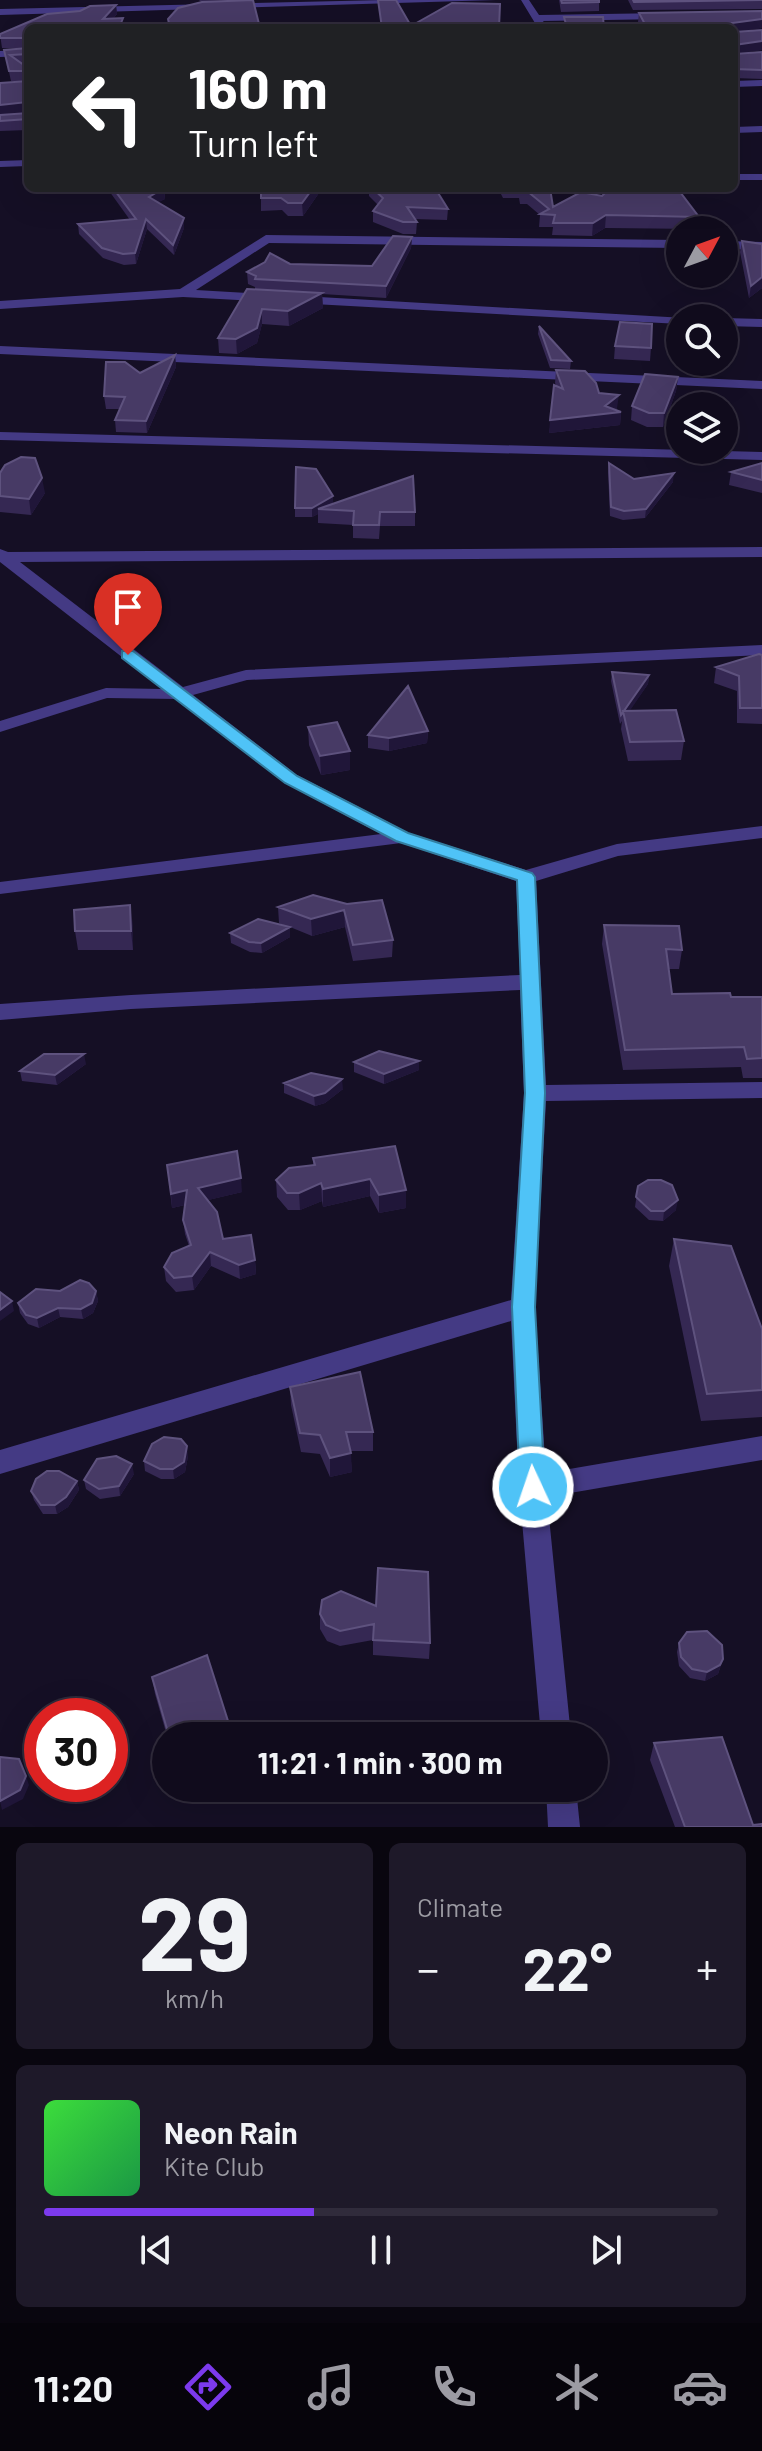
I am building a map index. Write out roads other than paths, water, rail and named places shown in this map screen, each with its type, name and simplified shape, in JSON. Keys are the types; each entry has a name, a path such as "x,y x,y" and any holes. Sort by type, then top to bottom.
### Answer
{"street":[{"path":"0,12 492,0"},
{"path":"525,0 541,24"},
{"path":"538,18 672,16"},
{"path":"0,54 24,53"},
{"path":"738,84 762,83"},
{"path":"738,130 762,129"},
{"path":"0,164 24,163"},
{"path":"738,177 762,177"},
{"path":"183,293 266,239 666,244"},
{"path":"738,245 762,246"},
{"path":"0,305 183,293 666,319"},
{"path":"738,322 762,323"},
{"path":"0,350 762,385"},
{"path":"0,436 762,456"},
{"path":"1,556 762,552"},
{"path":"1,556 291,779 402,837 526,877 617,850 762,832"},
{"path":"0,727 106,693 178,694 246,675 762,650"},
{"path":"0,888 402,837"},
{"path":"526,877 535,1093 523,1307 533,1487 555,1722"},
{"path":"0,1012 131,1002 530,982"},
{"path":"535,1093 762,1090"},
{"path":"0,1462 523,1307"},
{"path":"533,1487 762,1448"},
{"path":"562,1802 564,1827"}]}
